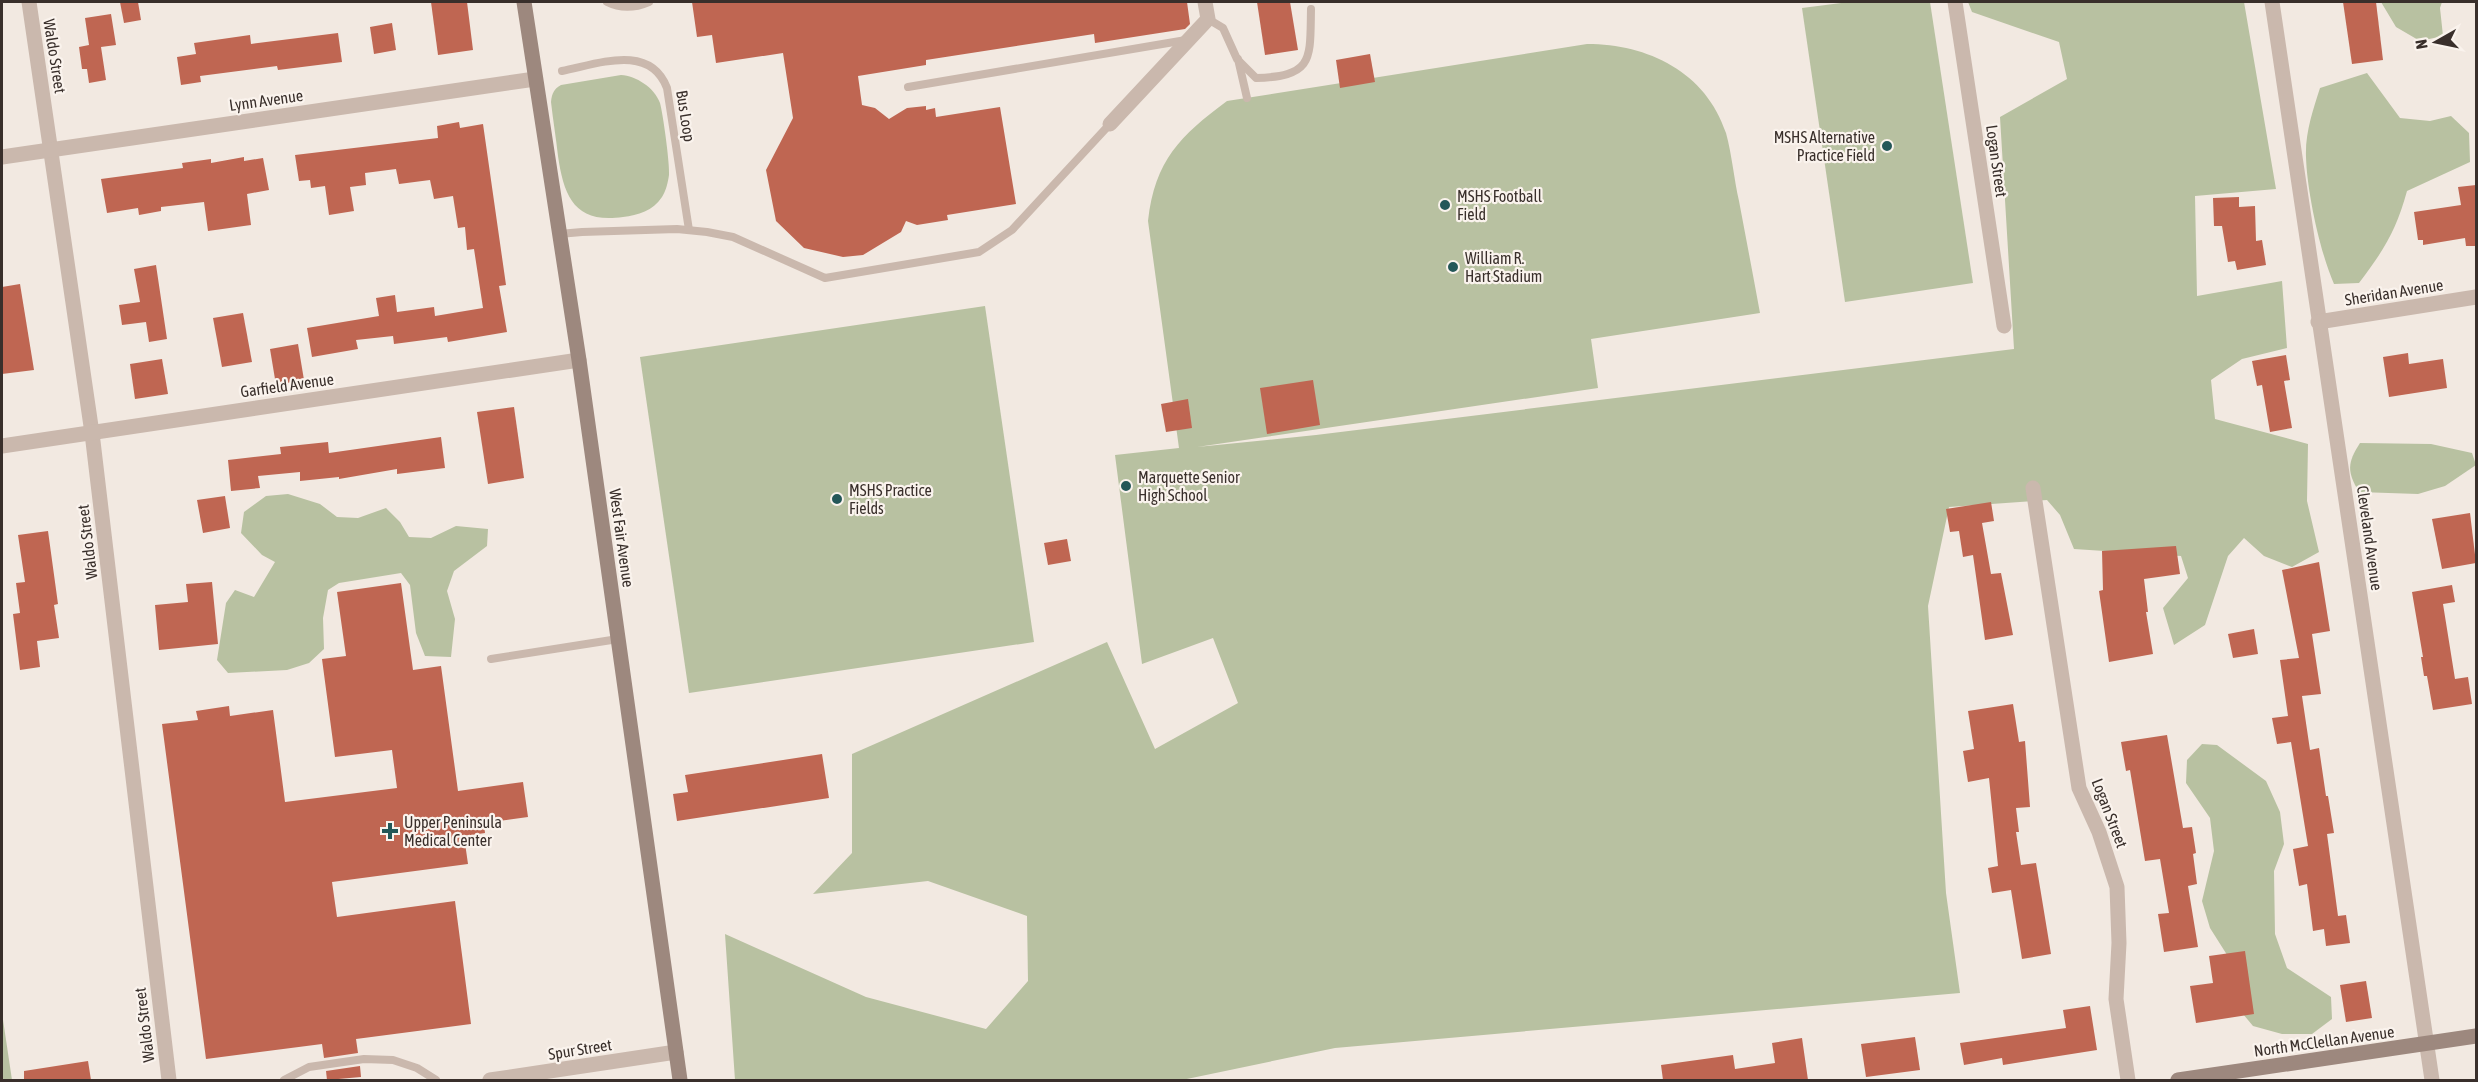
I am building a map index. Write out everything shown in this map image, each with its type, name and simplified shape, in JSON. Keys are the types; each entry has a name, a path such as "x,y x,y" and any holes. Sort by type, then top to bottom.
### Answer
{"street":[{"name":"Waldo Street","path":"29,2 92,433 169,1080"},
{"name":"West Fair Avenue","path":"524,2 579,360 680,1080"},
{"path":"1110,124 1208,19 1205,2"},
{"name":"Logan Street","path":"1955,2 2004,327"},
{"name":"Cleveland Avenue","path":"2272,2 2432,1080"},
{"name":"Lynn Avenue","path":"2,157 535,79"},
{"name":"Sheridan Avenue","path":"2318,322 2476,297"},
{"name":"Garfield Avenue","path":"2,446 579,360"},
{"name":"Logan Street","path":"2033,488 2079,788 2099,832 2117,887 2119,943 2116,999 2128,1080"},
{"name":"North McClellan Avenue","path":"2178,1080 2476,1036"},
{"name":"Spur Street","path":"490,1080 676,1052"}],"lane":[{"path":"607,2 619,7 631,8 650,2"},
{"path":"1238,58 1256,78 1276,77 1297,72 1311,54 1311,9"},
{"path":"1208,19 1223,28 1238,58 1246,98"},
{"path":"908,87 1188,40"},
{"name":"Bus Loop","path":"562,71 628,59 649,64 663,77 667,88 689,230"},
{"path":"559,234 689,230 733,237 825,278 979,252 1012,230 1110,124"},
{"path":"490,659 618,639"},
{"path":"284,1080 309,1067 364,1059 393,1060 417,1068 436,1080"}],"green space":[{"name":"MSHS Alternative Practice Field","path":"1849,2 1930,2 1973,283 1845,302 1802,8"},
{"path":"1968,2 2244,2 2276,189 2195,196 2197,296 2282,281 2287,348 2242,359 2211,380 2215,419 2308,444 2307,501 2319,552 2292,567 2264,556 2244,538 2228,556 2205,625 2174,645 2163,608 2188,578 2181,556 2074,549 2060,515 2047,500 1949,507 1928,606 1946,893 1960,993 1335,1048 1182,1080 735,1080 725,934 866,997 986,1029 1028,981 1027,916 928,881 813,894 852,853 852,754 1107,642 1155,749 1238,703 1213,638 1142,664 1115,455 1179,448 1148,221 1151,200 1164,165 1172,151 1196,126 1227,101 1587,44 1632,49 1653,56 1689,78 1704,93 1717,112 1730,150 1760,313 1591,339 1598,388 1197,447 1316,435 2014,349 2000,117 2067,79 2059,42 1972,12"},
{"path":"2381,2 2442,2 2440,8 2443,36 2420,41 2396,27"},
{"path":"2367,73 2400,118 2430,121 2451,116 2469,133 2470,162 2407,191 2388,240 2359,283 2334,284 2319,239 2312,204 2306,157 2308,130 2320,88"},
{"path":"621,75 644,83 660,103 669,169 668,181 662,197 645,212 623,217 593,216 583,212 575,204 564,184 551,99 555,90 561,85"},
{"name":"MSHS Practice Fields","path":"985,306 1034,642 689,693 640,357"},
{"path":"2360,443 2431,444 2472,453 2476,465 2445,486 2418,494 2359,492 2352,479 2350,468"},
{"path":"288,494 320,504 337,517 358,518 386,508 400,522 409,537 431,538 456,526 488,529 487,546 454,571 447,591 455,619 451,657 425,656 416,633 410,585 401,573 339,583 328,590 323,618 324,649 309,663 287,670 228,673 217,660 226,603 235,590 254,597 275,562 262,555 241,533 244,512 266,496"},
{"path":"2202,744 2217,745 2266,781 2280,812 2284,844 2274,871 2275,934 2287,968 2331,997 2332,1019 2312,1034 2282,1034 2253,1026 2243,1014 2229,958 2210,928 2202,901 2214,851 2210,818 2186,783 2187,760"},
{"path":"2,1013 12,1080 2,1080"}],"building":[{"path":"120,2 138,2 141,20 124,23"},
{"path":"431,2 467,2 473,50 438,55"},
{"path":"692,2 1187,2 1190,24 1185,29 1095,43 1094,34 926,60 926,65 858,76 862,105 875,108 889,119 907,108 926,106 926,110 935,108 936,117 1000,107 1016,204 947,215 948,220 917,225 906,221 901,232 863,255 843,257 804,248 776,221 766,170 793,118 783,53 716,63 712,35 697,37"},
{"path":"1257,2 1290,2 1298,50 1265,55"},
{"path":"2343,2 2376,2 2383,60 2352,64"},
{"path":"111,14 116,45 101,47 106,80 89,83 87,69 82,69 79,47 89,45 85,18"},
{"path":"392,23 396,50 374,54 370,27"},
{"path":"338,33 342,62 278,70 277,66 200,76 201,82 181,85 177,57 196,54 194,43 250,35 251,44"},
{"path":"1370,54 1375,82 1340,88 1336,60"},
{"path":"459,122 460,128 483,124 506,285 499,286 507,332 448,342 447,337 394,344 393,336 356,340 358,349 312,357 307,328 379,316 376,298 395,295 397,312 434,307 435,316 483,308 474,249 467,250 465,227 458,228 453,196 434,199 430,180 399,184 396,169 365,173 366,185 350,187 354,211 329,215 325,186 311,188 310,180 299,181 295,155 438,138 437,126"},
{"path":"244,157 244,161 263,158 269,190 247,194 251,225 208,231 204,202 161,207 161,211 139,215 138,208 107,213 101,179 183,168 182,163 211,159 211,163"},
{"path":"2476,185 2476,246 2466,246 2465,238 2423,245 2423,240 2418,240 2414,212 2461,205 2458,187"},
{"path":"2239,197 2239,207 2255,206 2256,241 2262,240 2266,265 2237,270 2235,261 2228,262 2222,226 2214,226 2213,198"},
{"path":"156,265 167,339 149,342 146,322 122,325 119,305 140,302 134,269"},
{"path":"20,284 34,370 2,374 2,287"},
{"path":"243,313 252,362 222,367 213,318"},
{"path":"298,344 304,380 276,385 270,349"},
{"path":"2408,353 2409,364 2443,359 2447,388 2389,397 2383,357"},
{"path":"2286,355 2290,380 2284,381 2292,428 2270,432 2262,385 2257,386 2252,361"},
{"path":"162,359 168,394 135,399 130,364"},
{"path":"1313,380 1320,425 1267,434 1260,388"},
{"path":"1188,399 1192,428 1166,432 1161,404"},
{"path":"514,407 524,478 488,484 477,412"},
{"path":"441,437 445,468 397,474 397,469 339,479 339,477 300,481 300,472 258,476 260,488 231,491 228,460 281,454 280,447 328,442 329,453"},
{"path":"225,496 230,528 203,533 197,500"},
{"path":"1991,502 1994,521 1982,523 1991,574 2001,573 2013,635 1985,640 1973,555 1963,557 1959,531 1950,532 1946,509"},
{"path":"2470,513 2476,563 2442,569 2432,519"},
{"path":"48,531 58,604 54,605 59,638 37,641 40,667 20,670 13,614 20,613 16,583 25,582 18,535"},
{"path":"1067,539 1071,561 1048,565 1044,543"},
{"path":"2176,546 2180,574 2144,579 2148,612 2146,612 2153,654 2109,662 2099,591 2103,590 2102,551"},
{"path":"2319,562 2330,631 2312,634 2321,694 2302,696 2310,750 2319,748 2334,833 2327,834 2338,916 2346,915 2350,943 2326,946 2324,929 2313,931 2307,884 2299,886 2293,849 2308,846 2291,742 2277,744 2272,718 2288,716 2280,660 2299,658 2282,570"},
{"path":"212,582 218,644 159,650 155,605 188,602 186,584"},
{"name":"Upper Peninsula Medical Center","path":"401,583 413,670 441,666 458,791 523,782 528,817 484,823 485,833 464,836 468,864 332,882 337,917 455,901 471,1024 356,1039 358,1053 324,1058 322,1044 206,1059 162,724 198,720 196,711 229,706 230,716 273,710 285,802 397,788 392,750 335,757 322,659 346,656 337,592"},
{"path":"2452,585 2455,602 2443,604 2455,679 2468,677 2472,704 2433,710 2427,676 2424,676 2412,592"},
{"path":"2254,629 2258,654 2233,658 2228,634"},
{"path":"2013,704 2019,742 2025,741 2030,807 2016,808 2019,832 2016,832 2021,865 2036,863 2051,954 2022,959 2011,890 1992,893 1988,868 1998,866 1989,778 1968,782 1963,751 1974,749 1968,711"},
{"path":"2167,735 2183,828 2192,827 2196,853 2193,854 2197,884 2188,886 2198,947 2164,952 2158,914 2169,913 2160,859 2145,861 2130,770 2126,771 2121,742"},
{"path":"822,754 829,798 677,821 673,794 688,792 685,775"},
{"path":"2245,951 2254,1014 2196,1023 2190,986 2213,983 2209,956"},
{"path":"2366,981 2372,1018 2346,1022 2340,985"},
{"path":"2090,1006 2097,1050 2003,1065 2002,1058 1964,1065 1960,1043 2066,1028 2063,1010"},
{"path":"1915,1037 1920,1070 1866,1077 1861,1044"},
{"path":"1802,1038 1808,1080 1663,1080 1661,1065 1733,1055 1735,1069 1775,1063 1772,1043"},
{"path":"88,1061 91,1080 24,1080 24,1071"},
{"path":"360,1066 361,1077 327,1080 326,1071"}],"place":[{"name":"MSHS Alternative Practice Field","path":"1887,146"},
{"name":"MSHS Football Field","path":"1445,205"},
{"name":"William R. Hart Stadium","path":"1453,267"},
{"name":"Marquette Senior High School","path":"1126,486"},
{"name":"MSHS Practice Fields","path":"837,499"},
{"name":"Upper Peninsula Medical Center","path":"390,831"}]}
